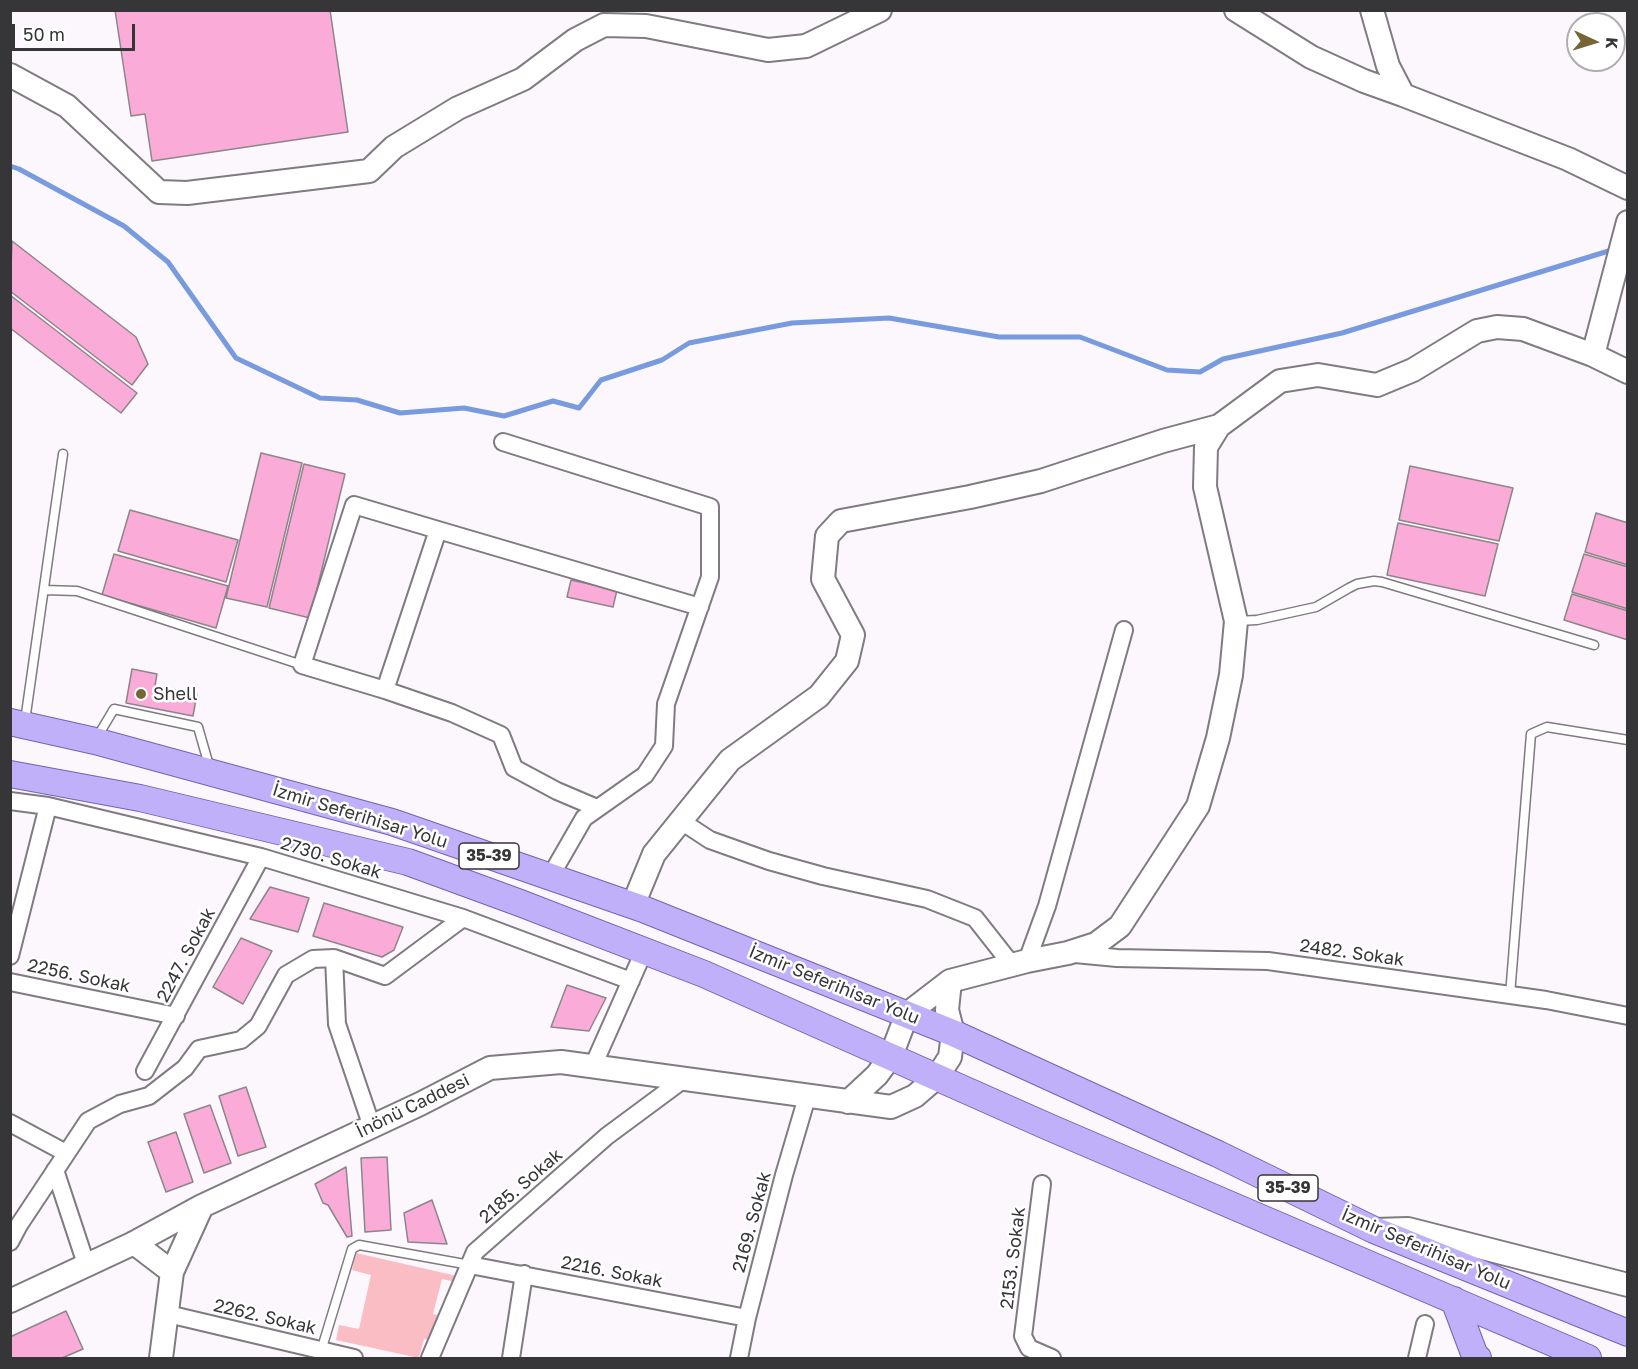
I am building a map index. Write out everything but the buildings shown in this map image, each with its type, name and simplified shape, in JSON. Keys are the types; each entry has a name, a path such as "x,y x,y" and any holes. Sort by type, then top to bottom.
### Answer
{"main road":[{"name":"İzmir Seferihisar Yolu","path":"17,723 95,741 392,822 633,905 953,1033 1218,1154 1374,1230 1628,1333"},
{"name":"İzmir Seferihisar Yolu","path":"10,774 140,798 408,862 704,974 1051,1128 1588,1359"},
{"path":"1454,1300 1478,1359"}],"street":[{"path":"10,75 67,106 159,192 188,193 369,171 394,147 458,108 523,79 575,40 604,25 646,26 768,50 806,46 880,10"},
{"path":"1236,10 1311,57 1364,81 1568,159 1628,188"},
{"path":"1372,10 1388,66 1403,95"},
{"path":"1593,355 1626,227"},
{"path":"633,905 654,854 730,760 819,696 847,661 853,635 823,579 827,536 841,521 1041,481 1163,441 1219,426 1280,381 1318,375 1377,385 1413,370 1477,331 1497,327 1523,329 1593,355 1628,372"},
{"path":"848,1102 877,1075 891,1056 908,1014 950,981 1068,953 1096,944 1120,926 1198,806 1225,707 1231,675 1236,621 1205,487 1206,447 1219,426"},
{"path":"503,442 710,507 710,577 666,704 664,746 645,775 584,818 550,877"},
{"path":"597,808 557,791 514,768 501,735 452,713 302,665 354,505 700,607"},
{"path":"385,690 438,530"},
{"path":"1019,963 1047,906 1124,630"},
{"name":"2730. Sokak","path":"10,801 48,806 261,857 463,918 632,981"},
{"path":"10,956 48,806"},
{"path":"681,821 710,840 769,861 823,876 927,899 975,918 1019,963"},
{"name":"2247. Sokak","path":"145,1071 261,857"},
{"path":"10,1242 88,1121 120,1104 149,1096 185,1068 199,1049 241,1040 258,1026 286,975 313,958 334,958 385,976 463,918"},
{"path":"593,1066 644,951"},
{"name":"2482. Sokak","path":"1068,953 1117,958 1268,961 1510,995 1628,1016"},
{"path":"334,958 337,1024 372,1127"},
{"path":"937,1077 950,1057 953,1033 947,1010 950,981"},
{"name":"2256. Sokak","path":"10,982 176,1016"},
{"name":"İnönü Caddesi","path":"10,1301 134,1243 202,1206 372,1127 490,1068 561,1062 891,1107 915,1096 937,1077"},
{"name":"2185. Sokak","path":"430,1359 475,1252 607,1136 684,1079"},
{"name":"2169. Sokak","path":"739,1359 747,1318 807,1096"},
{"path":"10,1123 66,1153"},
{"path":"55,1170 86,1264"},
{"name":"2153. Sokak","path":"1042,1184 1023,1336 1029,1348 1052,1359"},
{"path":"161,1359 172,1272 202,1206"},
{"path":"1374,1230 1408,1229 1577,1270 1628,1285"},
{"path":"134,1243 172,1272"},
{"name":"2216. Sokak","path":"470,1265 747,1318"},
{"path":"511,1359 524,1274"},
{"name":"2262. Sokak","path":"168,1314 354,1359"},
{"path":"1417,1359 1425,1324"}],"lane":[{"path":"17,723 44,590 63,454"},
{"path":"1236,621 1257,620 1316,607 1357,584 1374,581 1594,645"},
{"path":"44,590 77,591 302,665"},
{"path":"95,741 114,709 198,727 211,772"},
{"path":"1510,995 1531,734 1547,727 1628,740"},
{"path":"321,1351 352,1249 359,1245 470,1265"}],"shaded area":[{"path":"356,1253 457,1276 456,1282 442,1279 433,1314 444,1317 439,1342 424,1339 419,1358 336,1340 339,1325 359,1329 371,1275 352,1270"}],"waterway":[{"path":"10,166 124,226 168,262 236,358 320,398 357,400 400,413 464,408 504,416 553,401 579,408 601,380 662,360 689,343 792,323 889,318 999,337 1080,337 1167,370 1200,372 1223,359 1342,333 1615,249"}],"place":[{"name":"Shell","path":"141,694"}]}
